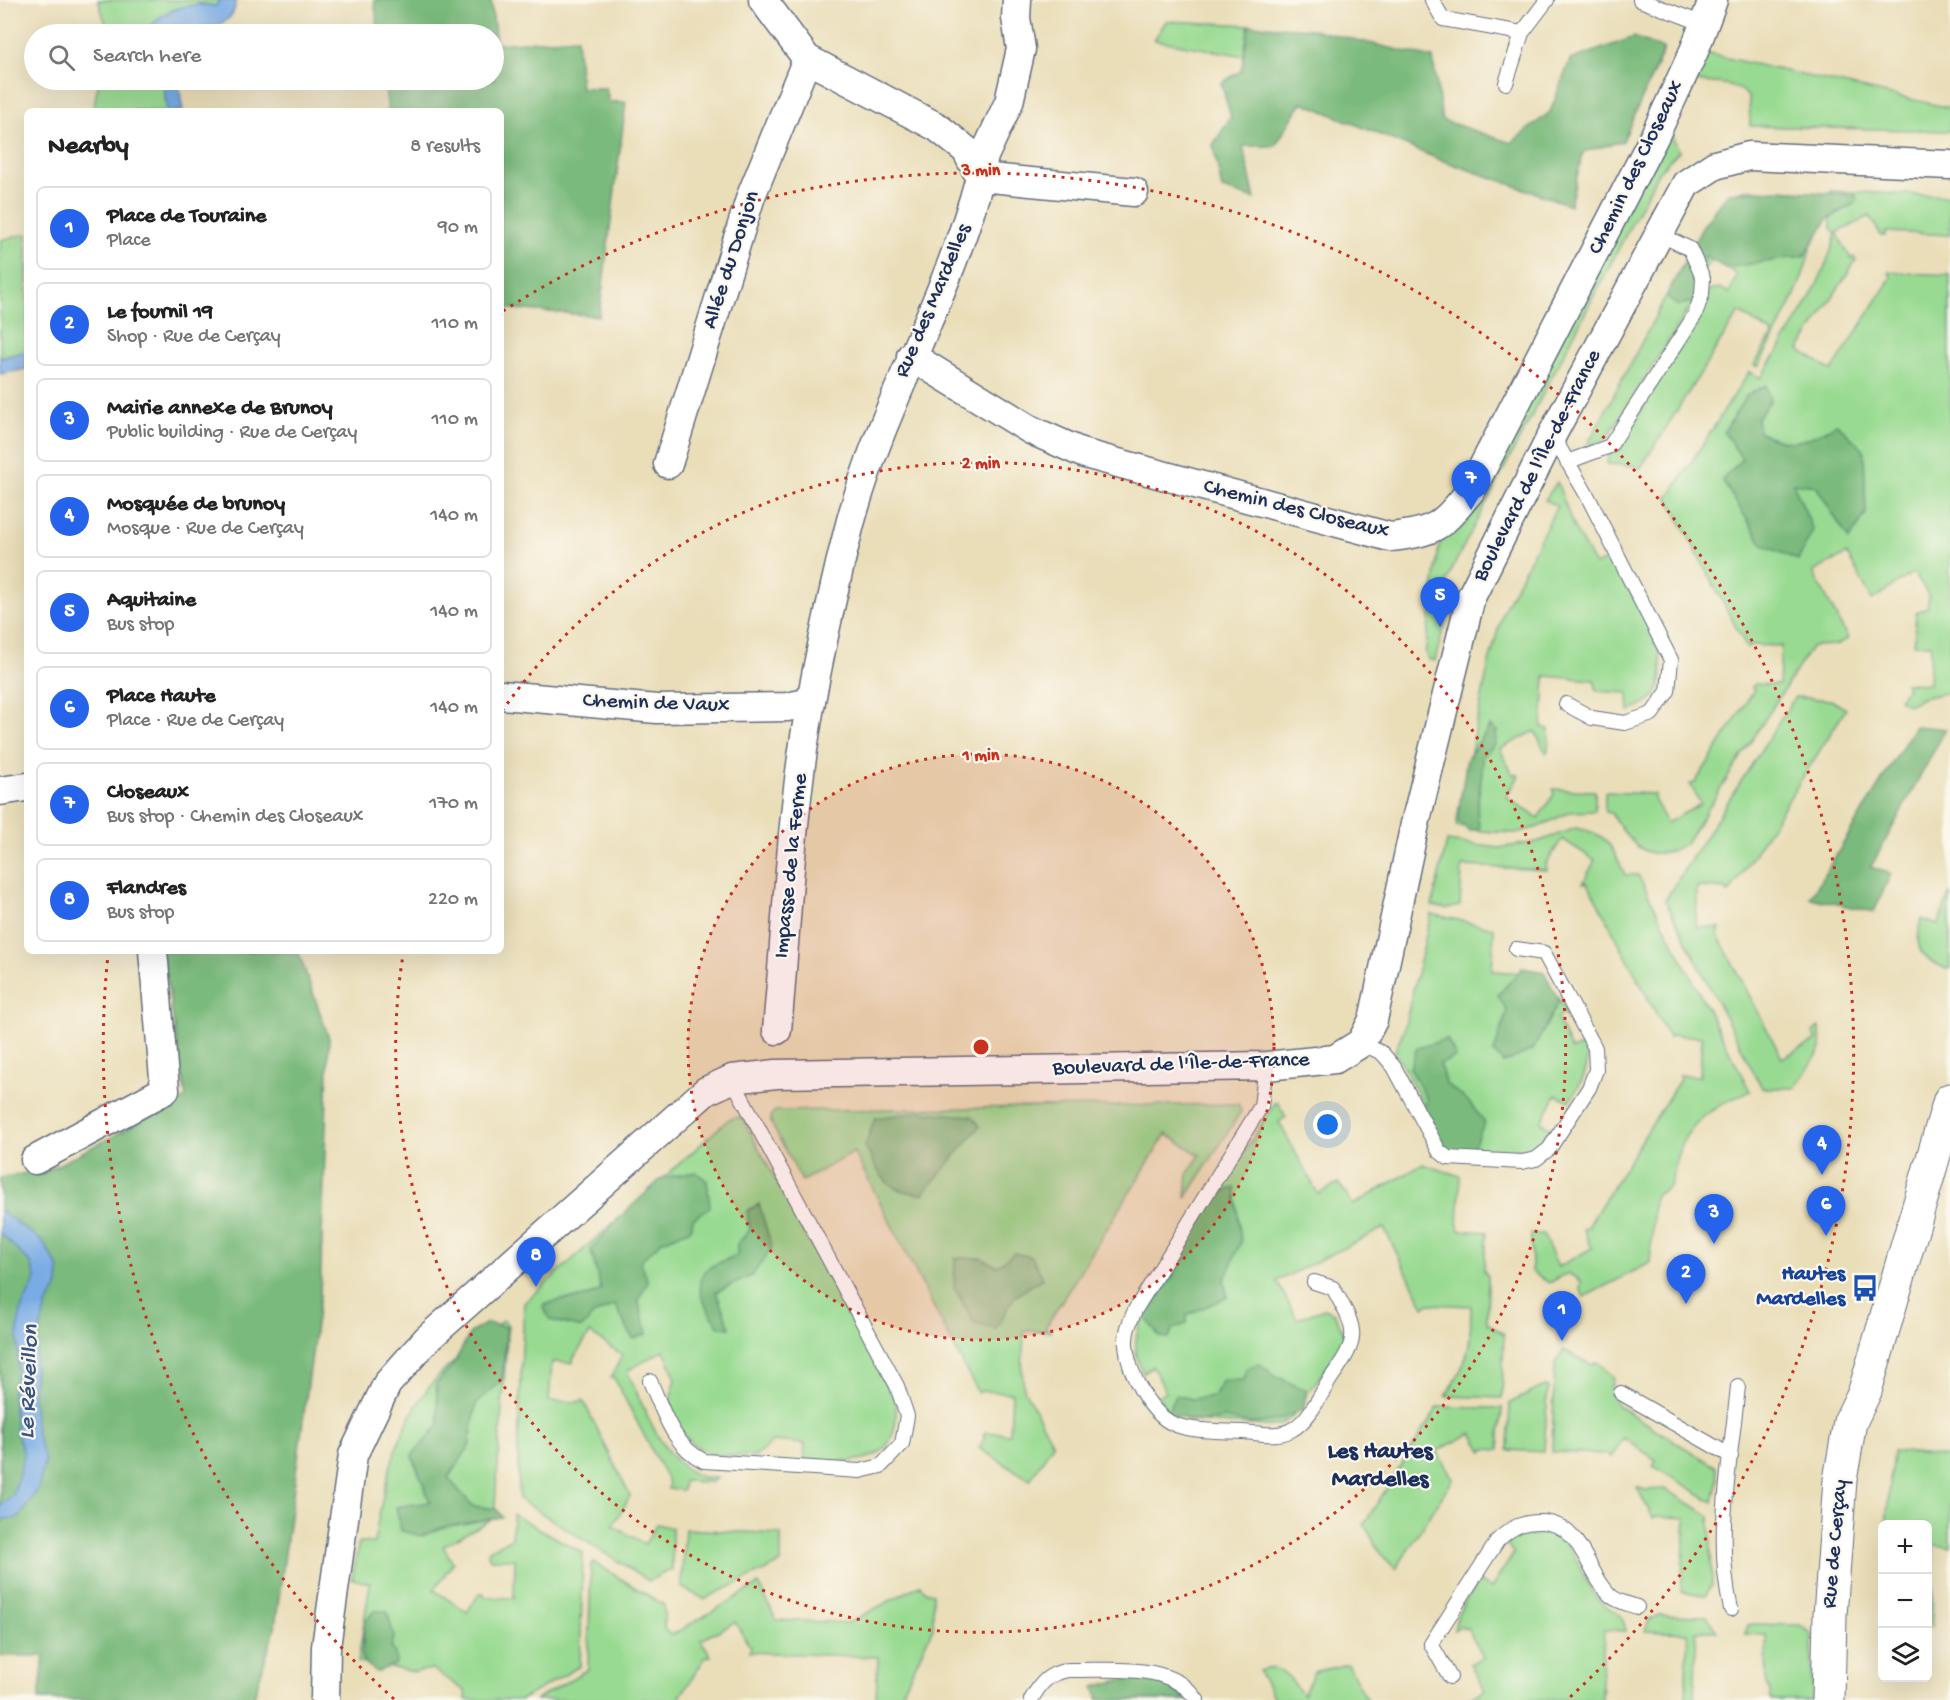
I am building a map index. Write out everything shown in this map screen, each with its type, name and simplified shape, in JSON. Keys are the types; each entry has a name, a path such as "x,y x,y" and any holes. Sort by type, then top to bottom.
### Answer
{"street":[{"path":"763,0 807,59 938,127 966,150 980,177 1134,192"},
{"name":"Rue des Mardelles","path":"811,702 850,524 888,410 969,219 984,156 1009,102 1021,49 1016,18 1017,0"},
{"name":"Chemin des Closeaux","path":"911,356 1031,430 1085,454 1390,537 1423,534 1438,527 1471,490 1655,135 1708,12"},
{"name":"Allée du Donjon","path":"668,464 751,196 807,59"},
{"name":"Boulevard de l'Île-de-France","path":"325,1700 326,1647 354,1455 387,1384 427,1339 706,1091 732,1079 776,1074 1266,1066 1335,1059 1361,1042 1373,1020 1415,824 1472,597 1552,435 1686,184 1714,165 1749,156 1950,165"},
{"name":"Chemin de Vaux","path":"504,695 657,709 788,707 811,702"},
{"name":"Impasse de la Ferme","path":"777,1030 796,809 811,702"},
{"path":"0,791 24,787"},
{"path":"35,1160 165,1090 153,954"},
{"name":"Rue de Cerçay","path":"1828,1700 1830,1606 1840,1480 1850,1422 1865,1391 1919,1199 1950,1100"},
{"name":"Rue de Cerçay","path":"1843,1700 1851,1549 1866,1423 1865,1391"}],"lane":[{"path":"1432,0 1443,19 1522,33"},
{"path":"1506,83 1522,33 1547,0"},
{"path":"1640,0 1708,12"},
{"path":"1568,462 1610,446 1695,315 1702,294 1703,278 1690,249 1659,234"},
{"path":"1552,435 1671,660 1668,691 1652,714 1625,723 1592,718 1566,704"},
{"path":"1361,1042 1382,1053 1394,1067 1439,1151 1448,1158 1522,1162 1536,1159 1549,1149 1588,1088 1596,1070 1595,1048 1544,954 1516,949"},
{"path":"1266,1066 1261,1106 1135,1310 1127,1331 1126,1346 1133,1372 1154,1408 1165,1419 1179,1426 1198,1429 1278,1434 1291,1430 1303,1421 1349,1352 1354,1335 1350,1317 1334,1288 1314,1282"},
{"path":"650,1381 672,1433 689,1454 704,1461 860,1471 881,1466 902,1444 907,1416 897,1386 732,1079"},
{"path":"1731,1609 1724,1576 1724,1528 1738,1386"},
{"path":"1621,1393 1731,1456"},
{"path":"1450,1677 1431,1644 1498,1540 1513,1526 1531,1521 1549,1523 1569,1531 1595,1577 1613,1598 1637,1608"},
{"path":"1031,1700 1043,1680 1054,1672 1068,1670 1155,1674 1173,1679 1197,1700"}],"green space":[{"path":"98,0 219,0 216,6 198,3 162,24 106,24"},
{"path":"374,0 491,0 494,24 378,24"},
{"path":"1166,21 1249,25 1244,56 1154,40"},
{"path":"1249,25 1310,29 1433,58 1442,120 1511,143 1550,112 1570,60 1634,37 1664,49 1623,141 1583,152 1570,205 1438,159 1302,102 1275,146 1243,146 1255,199 1222,189 1213,145 1231,117 1221,83 1241,71"},
{"path":"577,38 581,88 606,88 609,102 626,102 599,316 504,308 504,108 388,108 385,90 504,90 504,43"},
{"path":"1704,53 1950,108 1950,131 1750,126 1749,97 1744,92 1725,84 1697,82 1683,98 1670,132 1679,151 1659,171 1456,561 1442,592 1458,599 1452,616 1447,615 1435,661 1428,659 1425,653 1439,545"},
{"path":"97,90 164,90 167,108 94,108"},
{"path":"1751,189 1815,196 1811,243 1806,265 1780,325 1758,367 1754,365 1773,334 1739,312 1640,469 1636,466 1607,464 1610,454 1623,440 1707,302 1708,291 1720,288 1729,293 1737,275 1712,258 1704,269 1695,246 1710,217 1722,201 1739,191"},
{"path":"1777,190 1856,195 1857,202 1828,219 1804,256 1725,268 1705,256 1695,301 1678,306 1666,297 1703,226 1728,193"},
{"path":"1831,191 1950,196 1950,235 1886,232 1885,236 1881,236 1870,216 1837,233 1851,259 1854,257 1856,260 1799,350 1832,371 1891,278 1889,272 1950,275 1950,692 1922,698 1908,705 1899,699 1907,688 1905,683 1929,684 1931,644 1914,644 1916,612 1927,608 1929,596 1914,572 1872,600 1847,554 1813,572 1848,639 1836,645 1812,646 1686,843 1673,850 1651,853 1633,843 1611,813 1605,812 1605,792 1655,794 1654,799 1667,823 1701,804 1690,784 1695,783 1754,690 1752,687 1755,684 1779,685 1781,646 1751,645 1747,648 1667,496 1671,494 1749,372 1761,378 1814,291 1836,234 1831,228"},
{"path":"24,235 24,352 0,358 0,240"},
{"path":"1689,263 1697,279 1691,306 1607,438 1592,445 1588,444 1683,264"},
{"path":"1766,385 1770,401 1757,418 1759,431 1780,441 1790,442 1807,439 1837,424 1864,450 1866,514 1849,540 1816,486 1793,483 1813,530 1798,560 1763,545 1722,480 1742,459 1724,432 1746,396"},
{"path":"1557,482 1574,528 1595,565 1610,558 1638,604 1655,640 1662,675 1653,698 1629,712 1628,693 1597,691 1594,680 1545,676 1542,727 1549,729 1548,752 1546,753 1535,731 1500,749 1513,775 1519,776 1506,797 1538,818 1554,794 1553,789 1595,791 1595,811 1570,812 1538,827 1516,833 1479,831 1456,825 1489,663 1503,611 1557,506 1545,500"},
{"path":"1795,697 1831,700 1846,709 1730,892 1727,893 1727,889 1697,887 1696,927 1720,928 1718,935 1782,1058 1817,1040 1813,1032 1820,1027 1821,1049 1795,1088 1762,1088 1665,900"},
{"path":"1490,726 1497,731 1495,745 1482,757 1477,810 1480,828 1470,831 1457,820 1467,759"},
{"path":"1915,726 1946,729 1871,867 1891,874 1874,912 1810,898"},
{"path":"1576,828 1603,838 1612,849 1625,875 1638,875 1750,1091 1730,1100 1701,1119 1693,1126 1681,1145 1670,1186 1654,1197 1650,1263 1584,1297 1580,1289 1581,1281 1568,1273 1549,1283 1532,1271 1531,1234 1543,1234 1558,1267 1592,1248 1583,1229 1587,1228 1680,1079 1679,1075 1700,1076 1702,1037 1672,1035 1669,1038 1587,882 1583,883 1595,860 1562,839 1546,864 1547,870 1462,866 1460,906 1446,909 1432,906 1447,841 1499,848 1537,842"},
{"path":"1950,893 1950,969 1947,969 1925,956 1921,951 1918,938 1921,919 1938,925"},
{"path":"1431,914 1494,928 1492,971 1530,974 1544,981 1567,1011 1557,1018 1571,1050 1583,1046 1586,1053 1584,1075 1570,1101 1556,1095 1541,1122 1552,1129 1544,1141 1531,1148 1494,1152 1446,1147 1395,1051 1404,1029"},
{"path":"162,954 299,954 329,1038 320,1295 275,1627 253,1700 39,1700 44,1656 0,1656 0,1178 52,1168 186,1098"},
{"path":"1522,968 1544,972 1559,1001 1533,1050 1503,1063 1494,1052 1507,1011 1498,995"},
{"path":"1447,1039 1456,1057 1440,1064 1445,1083 1467,1100 1485,1122 1473,1148 1463,1155 1444,1150 1422,1110 1427,1100 1410,1068 1417,1048"},
{"path":"1275,1103 1278,1103 1286,1117 1279,1122 1318,1194 1339,1183 1353,1205 1423,1164 1460,1176 1458,1230 1487,1232 1484,1270 1488,1276 1487,1323 1504,1334 1502,1398 1446,1396 1460,1372 1467,1353 1471,1306 1428,1304 1424,1307 1384,1228 1277,1281 1297,1319 1324,1309 1334,1313 1344,1334 1343,1344 1291,1418 1279,1425 1266,1426 1190,1421 1165,1407 1157,1396 1166,1392 1152,1366 1143,1373 1138,1359 1137,1333 1141,1321 1169,1273 1179,1279 1185,1246"},
{"path":"1238,1104 1241,1111 1186,1198 1188,1173 1200,1155 1166,1134 1045,1328 1051,1331 1024,1331 1022,1371 1024,1389 1053,1444 1030,1480 979,1448 985,1432 1010,1434 1012,1393 982,1391 978,1393 854,1152 802,1181 771,1123 771,1115 775,1111"},
{"path":"919,1112 972,1116 980,1126 923,1194 900,1190 892,1186 880,1174 865,1146 875,1118"},
{"path":"736,1117 743,1119 896,1403 895,1425 890,1440 882,1451 856,1460 804,1460 805,1444 774,1441 755,1457 709,1454 690,1442 675,1423 670,1399 676,1379 664,1350 627,1371 655,1431 674,1458 685,1468 701,1477 717,1478 712,1482 684,1481 683,1490 668,1489 669,1483 614,1378 611,1378 622,1355 590,1333 573,1359 573,1363 552,1362 549,1401 580,1402 583,1400 630,1496 613,1526 645,1544 657,1524 672,1528 672,1569 649,1581 519,1499 518,1445 524,1303 728,1120"},
{"path":"696,1172 707,1181 710,1207 693,1219 691,1229 661,1242 640,1261 648,1282 638,1300 647,1334 633,1339 615,1305 593,1315 582,1328 550,1320 543,1306 559,1300 585,1297 601,1290 591,1250 617,1220 662,1178"},
{"path":"1235,1188 1241,1242 1224,1281 1228,1297 1187,1315 1187,1324 1173,1328 1169,1338 1160,1337 1145,1317 1177,1270 1184,1242 1218,1193"},
{"path":"759,1204 772,1248 752,1276 716,1292 730,1328 719,1327 706,1307 700,1292 702,1277 709,1268 737,1255 737,1244 750,1230 747,1211"},
{"path":"1014,1253 1032,1257 1043,1278 1014,1297 996,1329 975,1324 954,1287 955,1258 981,1258 997,1266"},
{"path":"503,1320 508,1325 494,1518 443,1546 453,1563 434,1590 467,1612 480,1593 484,1593 484,1597 514,1598 515,1559 491,1559 488,1555 489,1550 512,1538 513,1514 583,1553 580,1666 521,1700 466,1700 465,1691 432,1669 415,1672 358,1662 370,1583 352,1579 359,1542 374,1543 393,1458 421,1399 442,1373"},
{"path":"487,1323 507,1327 502,1380 476,1404 469,1447 448,1478 473,1506 496,1509 502,1517 444,1527 422,1536 401,1531 396,1507 430,1502 412,1455 439,1425 436,1384 453,1365 470,1333"},
{"path":"1564,1350 1591,1365 1598,1362 1613,1378 1610,1391 1618,1406 1716,1467 1718,1479 1713,1502 1653,1466 1656,1460 1623,1438 1611,1458 1607,1454 1552,1452 1555,1363"},
{"path":"1259,1363 1275,1376 1306,1390 1304,1409 1278,1420 1252,1424 1224,1418 1201,1422 1167,1413 1176,1395 1192,1399 1213,1396 1223,1380 1244,1380 1246,1369"},
{"path":"1544,1386 1548,1387 1544,1452 1508,1450 1510,1403"},
{"path":"1438,1407 1502,1408 1499,1450 1485,1449 1483,1452 1472,1433 1437,1451 1454,1478 1396,1569 1380,1553 1364,1524"},
{"path":"1893,1451 1950,1457 1950,1547 1933,1545 1932,1627 1932,1520 1886,1520"},
{"path":"1637,1487 1645,1490 1665,1489 1710,1516 1712,1585 1706,1595 1681,1592 1686,1518 1656,1516 1653,1519"},
{"path":"685,1529 781,1534 781,1563 704,1599 681,1587"},
{"path":"1541,1530 1556,1536 1566,1544 1578,1561 1592,1591 1600,1601 1622,1618 1624,1623 1626,1631 1604,1630 1601,1700 1468,1700 1485,1690 1470,1664 1483,1657 1467,1628 1464,1629 1461,1626 1454,1630 1458,1613 1479,1581 1491,1588 1514,1553 1505,1544 1522,1534"},
{"path":"593,1562 664,1605 664,1629 672,1635 759,1584 776,1620 848,1623 920,1585 925,1591 933,1593 933,1628 901,1695 895,1700 876,1700 878,1657 749,1652 750,1647 735,1622 701,1640 711,1656 705,1658 678,1700 536,1700 588,1669 591,1564"},
{"path":"374,1611 387,1611 394,1636 391,1648 395,1652 396,1664 376,1672 362,1660 364,1623"},
{"path":"1658,1615 1707,1616 1717,1631 1697,1631 1694,1700 1685,1700 1688,1633 1645,1631 1649,1620"},
{"path":"1748,1625 1800,1625 1812,1635 1812,1700 1770,1700 1770,1691 1767,1686 1766,1635 1745,1634"},
{"path":"1348,1664 1367,1700 1275,1700 1259,1671 1280,1670 1290,1678 1303,1695 1314,1672"},
{"path":"1135,1676 1163,1683 1189,1700 1099,1700 1094,1687"}],"water":[{"path":"219,0 235,0 234,11 227,20 219,24 153,24 167,13 186,6 216,6"},
{"path":"164,90 180,90 183,108 167,108"},
{"path":"24,352 24,370 0,374 0,358"},
{"name":"Le Réveillon","path":"0,1210 43,1242 59,1268 58,1286 46,1306 37,1341 33,1394 36,1432 45,1460 38,1489 19,1518 4,1519 0,1525 0,1506 13,1495 24,1455 17,1434 12,1394 18,1367 18,1325 22,1307 36,1279 31,1264 0,1233"}],"place":[{"name":"Closeaux","path":"1471,510"},
{"name":"Aquitaine","path":"1440,627"},
{"name":"Mosquée de brunoy","path":"1822,1175"},
{"name":"Place Haute","path":"1826,1236"},
{"name":"Mairie annexe de Brunoy","path":"1714,1244"},
{"name":"Flandres","path":"536,1287"},
{"name":"Hautes Mardelles","path":"1865,1288"},
{"name":"Le fournil 19","path":"1686,1304"},
{"name":"Place de Touraine","path":"1562,1341"}],"district":[{"name":"Les Hautes Mardelles","path":"1380,1466"}]}
